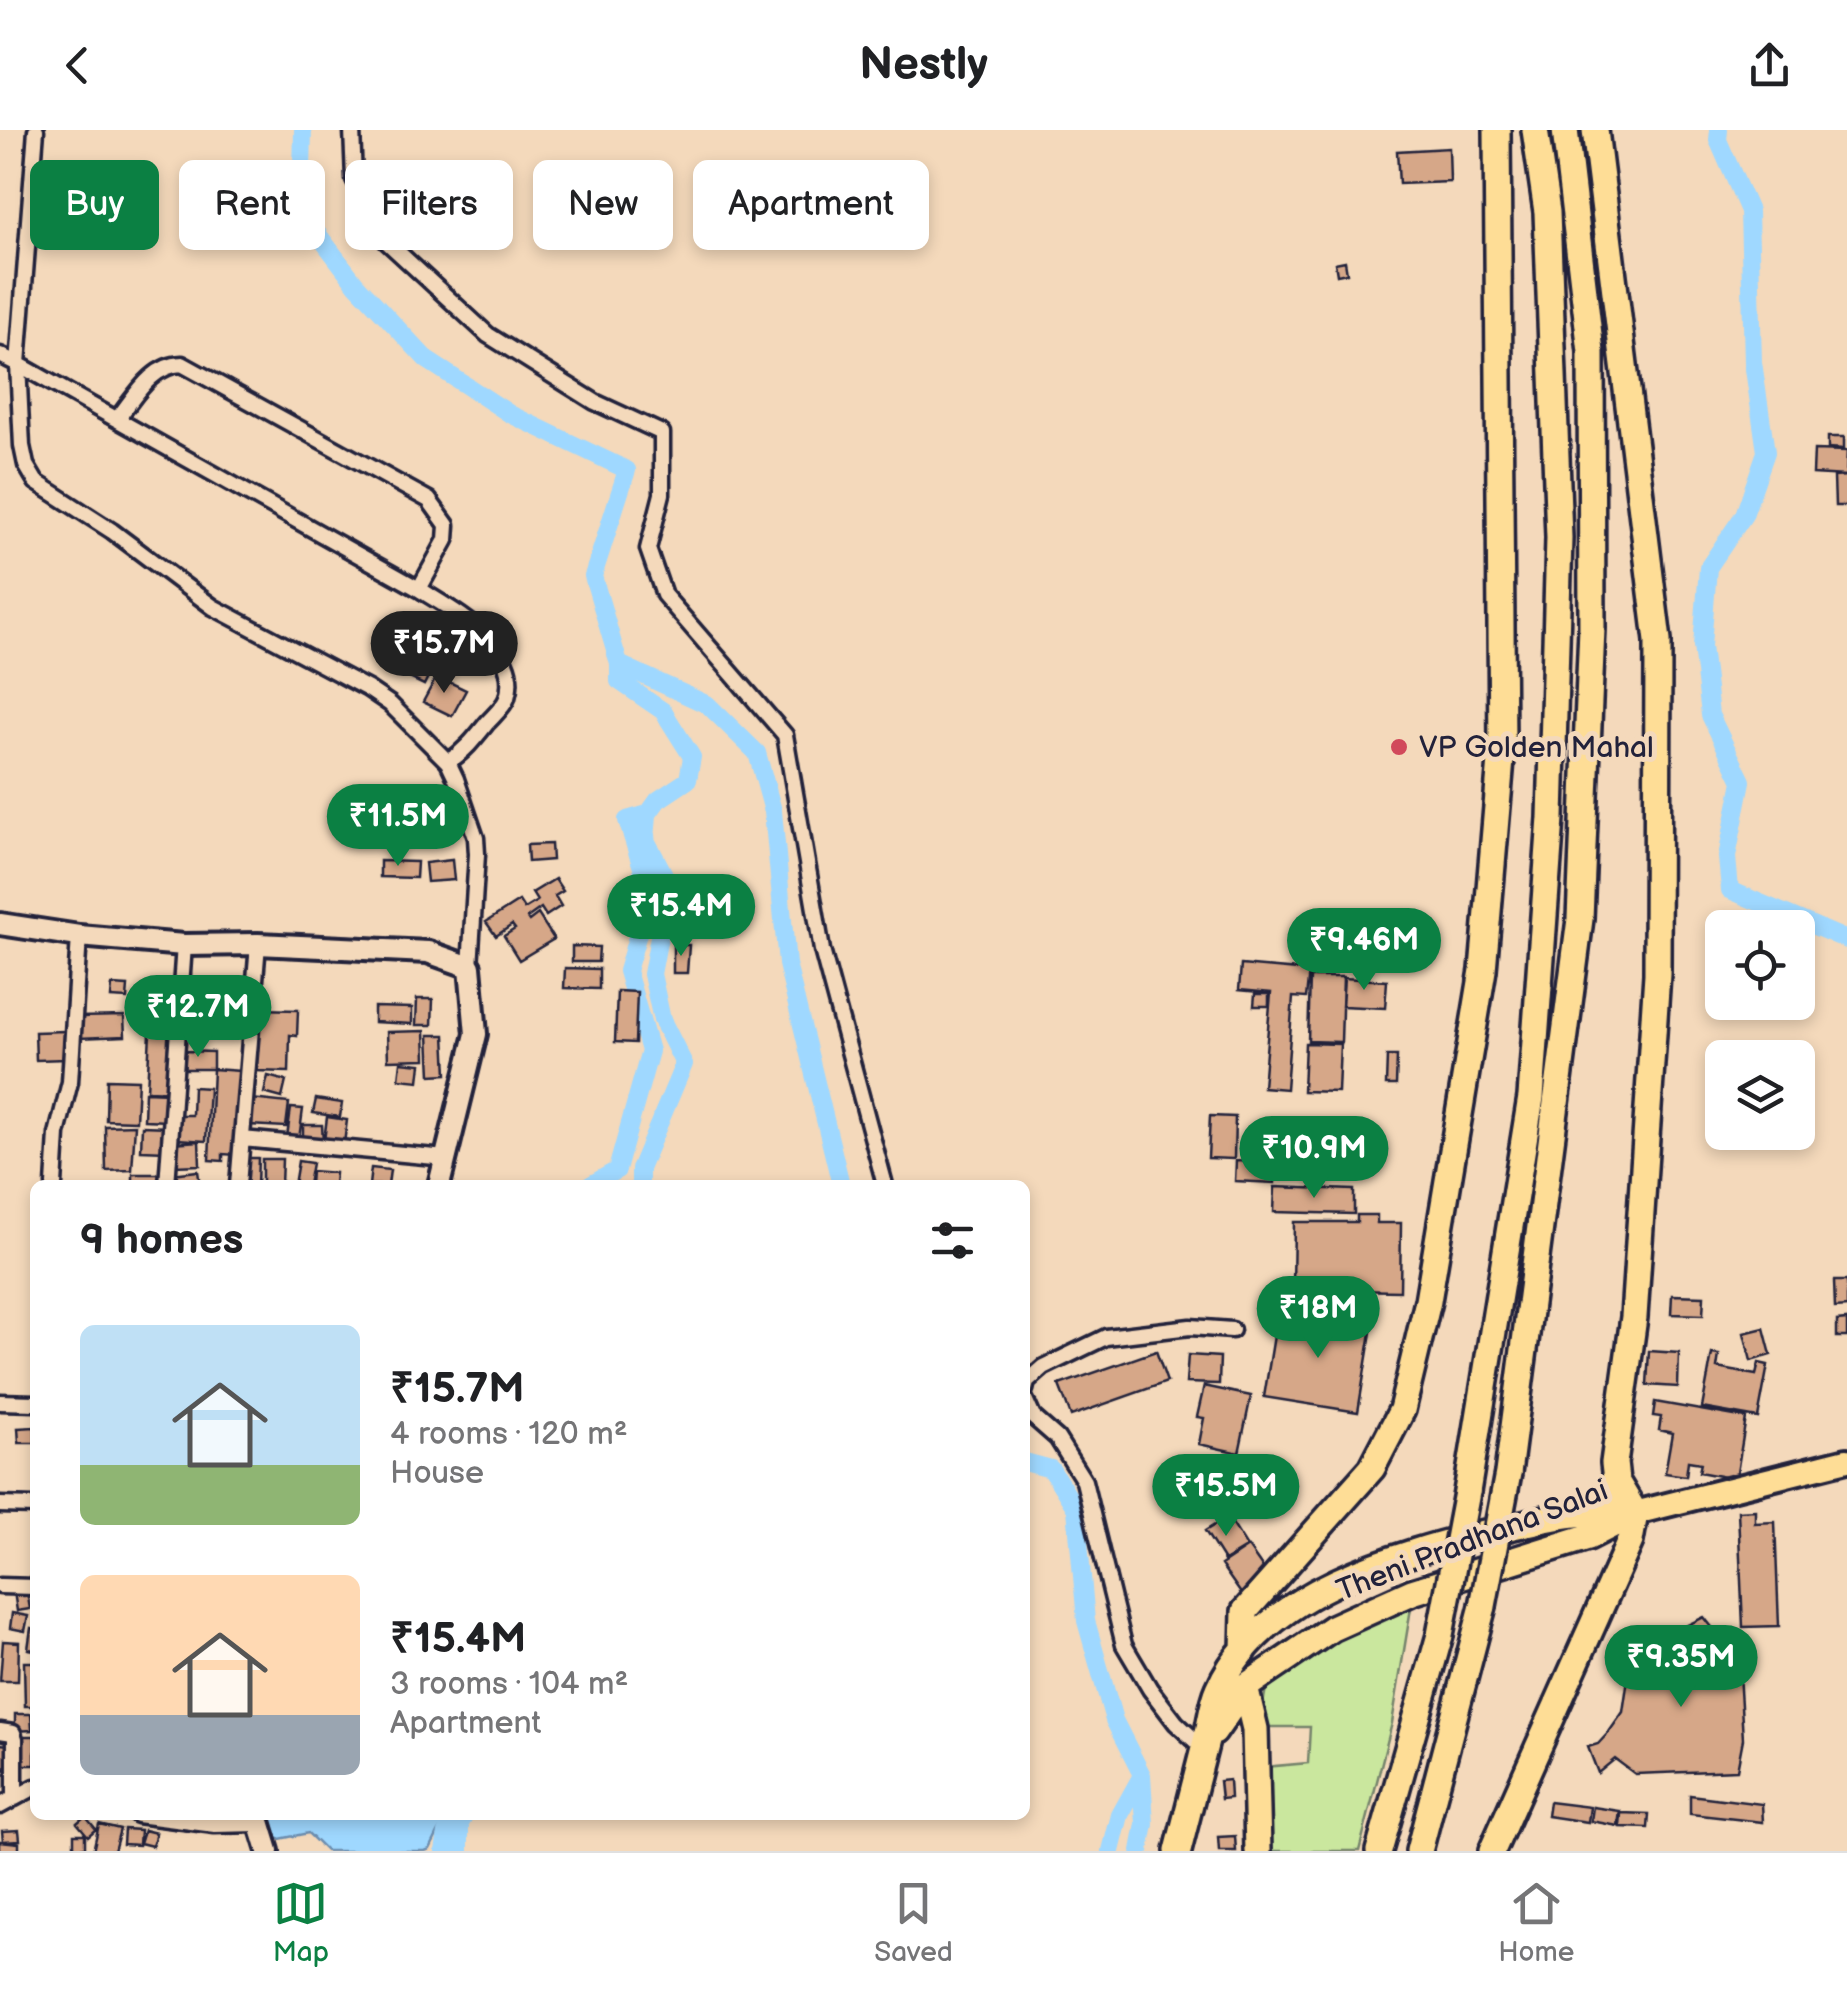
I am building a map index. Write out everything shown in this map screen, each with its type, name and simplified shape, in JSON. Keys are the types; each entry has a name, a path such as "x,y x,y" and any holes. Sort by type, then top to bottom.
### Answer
{"highway":[{"path":"1244,1650 1245,1611 1372,1468 1402,1410 1428,1301 1483,970 1502,748 1497,130"},
{"path":"1379,1851 1440,1635 1531,1097 1551,818 1559,538 1547,212 1535,130"},
{"path":"1419,1851 1483,1606 1508,1473 1580,919 1592,628 1591,352 1565,130"},
{"path":"1492,1851 1630,1541 1635,1513 1616,1481 1614,1463 1634,1318 1657,974 1658,641 1595,130"},
{"name":"Theni Pradhana Salai","path":"1178,1851 1218,1689 1244,1650 1271,1624 1331,1584 1428,1547 1571,1512 1599,1509 1635,1513"},
{"name":"Theni Pradhana Salai","path":"1204,1748 1245,1687 1332,1628 1412,1592 1588,1537 1635,1513"},
{"path":"1245,1687 1255,1729 1258,1851"}],"main road":[{"path":"0,924 78,936 184,945 258,944 428,952 470,967 476,1034 440,1180"},
{"name":"Theni Pradhana Salai","path":"1635,1513 1847,1460"},
{"path":"258,1820 268,1851"}],"street":[{"path":"36,130 18,364 26,464 36,482 112,531 213,607 379,696 448,762 476,838 470,967"},
{"path":"352,130 354,178 386,241 488,335 595,402 662,433 662,494 648,549 664,595 785,735 822,950 884,1180"},
{"path":"0,355 418,589 463,618 496,646 508,674 506,699 466,750 448,762"},
{"path":"117,419 158,370 167,364 182,364 366,463 428,500 447,525 446,540 418,589"},
{"path":"54,1180 57,1134 70,1082 78,936"},
{"path":"238,1180 258,944"},
{"path":"167,1180 184,945"},
{"path":"242,1139 446,1158"},
{"path":"1030,1379 1044,1367 1106,1337 1190,1327 1232,1330"},
{"path":"0,1402 30,1403"},
{"path":"1030,1409 1057,1438 1084,1481 1124,1644 1150,1689 1176,1722 1204,1748"},
{"path":"0,1505 30,1506"},
{"path":"0,1586 30,1586"},
{"path":"0,1730 13,1733 15,1739 16,1798"},
{"path":"0,1806 30,1791"},
{"path":"176,1820 215,1825 251,1820"}],"green space":[{"path":"1412,1602 1392,1723 1359,1851 1270,1851 1264,1767 1308,1763 1310,1727 1259,1727 1266,1688 1334,1636"}],"water":[{"path":"271,1820 444,1820 430,1849 425,1851 326,1851 308,1833 275,1840"}],"building":[{"path":"1449,148 1450,182 1399,184 1397,151"},
{"path":"1345,261 1347,273 1337,275 1335,263"},
{"path":"1828,437 1844,437 1844,449 1828,448"},
{"path":"1814,450 1847,451 1846,476 1813,474"},
{"path":"1847,476 1847,506 1835,506 1834,477"},
{"path":"412,657 433,667 424,685 403,675"},
{"path":"437,676 466,690 452,716 423,702"},
{"path":"434,787 439,802 429,806 423,790"},
{"path":"425,801 429,829 415,831 411,803"},
{"path":"386,812 405,812 406,831 386,832"},
{"path":"551,844 552,860 528,862 527,845"},
{"path":"452,860 454,880 427,882 425,863"},
{"path":"380,861 417,862 416,878 380,877"},
{"path":"555,879 563,891 555,896 561,906 546,916 541,908 527,918 529,921 538,914 554,939 519,960 504,936 515,929 512,925 496,936 486,922 519,901 524,909 537,901 532,893"},
{"path":"673,945 689,945 687,973 673,973"},
{"path":"572,946 599,947 598,962 572,962"},
{"path":"1241,965 1309,971 1306,998 1293,997 1286,1089 1263,1087 1271,993 1239,990"},
{"path":"565,968 599,969 599,989 564,988"},
{"path":"1310,977 1343,977 1341,1042 1308,1041"},
{"path":"1344,978 1387,981 1385,1008 1342,1006"},
{"path":"112,985 128,986 127,999 111,998"},
{"path":"617,991 637,992 635,1043 615,1042"},
{"path":"1255,994 1269,994 1269,1006 1254,1006"},
{"path":"417,999 433,999 432,1025 416,1025"},
{"path":"142,1001 143,1017 133,1018 133,1002"},
{"path":"374,1007 412,1008 412,1024 374,1022"},
{"path":"257,1009 298,1010 297,1036 290,1035 289,1072 255,1071"},
{"path":"146,1011 165,1012 164,1028 145,1027"},
{"path":"124,1016 125,1036 79,1038 78,1017"},
{"path":"65,1031 66,1059 36,1060 35,1032"},
{"path":"425,1031 426,1059 388,1060 387,1032"},
{"path":"150,1033 174,1034 172,1091 147,1090"},
{"path":"429,1035 445,1035 447,1074 431,1075"},
{"path":"1305,1043 1340,1044 1338,1092 1303,1091"},
{"path":"183,1051 213,1052 213,1069 183,1069"},
{"path":"1387,1056 1397,1056 1396,1085 1386,1085"},
{"path":"401,1062 421,1064 419,1081 399,1079"},
{"path":"213,1069 240,1071 236,1155 223,1154 223,1161 209,1160"},
{"path":"268,1076 286,1081 282,1098 264,1093"},
{"path":"107,1079 138,1080 136,1121 106,1120"},
{"path":"193,1087 209,1088 206,1141 177,1139 178,1115 192,1115"},
{"path":"145,1092 169,1093 168,1121 144,1120"},
{"path":"251,1099 289,1103 286,1127 249,1125"},
{"path":"316,1099 342,1103 340,1117 313,1113"},
{"path":"291,1108 303,1109 299,1139 287,1137"},
{"path":"1210,1116 1235,1117 1234,1159 1208,1158"},
{"path":"327,1117 347,1120 344,1144 324,1141"},
{"path":"1305,1121 1373,1130 1368,1165 1300,1156"},
{"path":"135,1125 132,1170 106,1171 105,1126"},
{"path":"303,1125 322,1125 323,1142 303,1143"},
{"path":"142,1126 168,1127 166,1151 141,1150"},
{"path":"1252,1139 1277,1140 1275,1183 1235,1181 1236,1161 1251,1162"},
{"path":"199,1141 200,1165 174,1166 173,1143"},
{"path":"243,1158 258,1158 257,1180 242,1180"},
{"path":"262,1159 282,1159 281,1180 262,1180"},
{"path":"298,1161 312,1163 309,1180 295,1180"},
{"path":"371,1168 390,1170 389,1180 370,1180"},
{"path":"198,1171 199,1180 172,1180 171,1174"},
{"path":"311,1171 335,1173 334,1180 310,1180"},
{"path":"133,1174 163,1174 163,1180 133,1180"},
{"path":"1275,1187 1354,1190 1354,1214 1274,1212"},
{"path":"1357,1215 1377,1215 1377,1223 1401,1223 1400,1291 1293,1289 1294,1222 1357,1222"},
{"path":"1834,1281 1847,1281 1847,1307 1835,1308"},
{"path":"1672,1295 1704,1296 1703,1315 1671,1314"},
{"path":"1278,1311 1372,1326 1358,1412 1264,1397"},
{"path":"1847,1320 1847,1337 1837,1337 1837,1321"},
{"path":"1764,1328 1771,1355 1751,1361 1744,1333"},
{"path":"1156,1351 1167,1382 1071,1416 1059,1385"},
{"path":"1649,1351 1679,1353 1678,1387 1647,1385"},
{"path":"1712,1354 1719,1355 1717,1368 1756,1375 1759,1363 1768,1365 1758,1418 1702,1408"},
{"path":"1188,1355 1220,1357 1219,1384 1186,1383"},
{"path":"1204,1386 1251,1396 1239,1453 1199,1444 1204,1418 1197,1417"},
{"path":"1655,1402 1746,1418 1736,1479 1699,1472 1701,1463 1688,1461 1686,1476 1665,1473 1672,1433 1659,1430 1661,1417 1653,1416"},
{"path":"30,1427 30,1443 19,1443 18,1428"},
{"path":"1755,1510 1755,1523 1775,1522 1779,1626 1743,1627 1738,1511"},
{"path":"1228,1517 1247,1547 1224,1561 1205,1531"},
{"path":"1248,1547 1269,1577 1242,1595 1221,1565"},
{"path":"27,1591 30,1609 17,1611 14,1592"},
{"path":"12,1613 28,1616 25,1631 10,1628"},
{"path":"1704,1617 1726,1645 1732,1635 1746,1648 1745,1668 1739,1673 1743,1739 1737,1770 1635,1774 1615,1759 1598,1773 1588,1747 1598,1744 1623,1712 1629,1672 1645,1660 1682,1665 1675,1631"},
{"path":"3,1641 19,1642 18,1681 0,1681"},
{"path":"24,1662 30,1662 30,1706 25,1706"},
{"path":"15,1714 30,1714 30,1730 15,1731"},
{"path":"19,1736 30,1736 30,1765 19,1765"},
{"path":"0,1744 9,1745 8,1769 0,1769"},
{"path":"1229,1780 1230,1798 1221,1799 1219,1781"},
{"path":"1690,1795 1762,1804 1763,1822 1690,1814"},
{"path":"1549,1802 1590,1807 1588,1822 1547,1816"},
{"path":"1593,1807 1620,1811 1618,1826 1591,1821"},
{"path":"1621,1813 1649,1814 1648,1828 1620,1827"},
{"path":"88,1820 96,1829 88,1836 77,1823"},
{"path":"99,1824 120,1829 114,1851 93,1851"},
{"path":"124,1829 140,1830 139,1845 123,1844"},
{"path":"19,1830 20,1840 3,1841 2,1831"},
{"path":"144,1830 156,1833 152,1846 140,1843"},
{"path":"74,1834 85,1834 85,1848 74,1847"},
{"path":"1235,1836 1236,1851 1219,1851 1218,1837"},
{"path":"0,1841 19,1843 19,1851 0,1851"}],"waterway":[{"path":"303,130 301,212 356,284 427,360 510,414 627,470 593,576 619,664 708,705 757,753 773,811 787,964 840,1180"},
{"path":"1719,130 1718,140 1749,211 1753,362 1766,452 1744,515 1708,568 1702,646 1710,715 1742,781 1727,857 1730,890 1847,940"},
{"path":"619,664 619,681 663,711 692,757 688,780 658,800 648,814 646,840 669,884 652,974 662,1020 684,1064 640,1169 640,1180"},
{"path":"599,1180 617,1170 650,1051 627,971 650,893 627,820 648,814"},
{"path":"1030,1463 1051,1469 1076,1509 1086,1621 1114,1720 1142,1775 1145,1824 1140,1851"},
{"path":"1111,1851 1120,1815 1142,1775"},
{"path":"444,1851 449,1820"},
{"path":"460,1851 462,1820"}],"place":[{"name":"VP Golden Mahal","path":"1399,747"}]}
